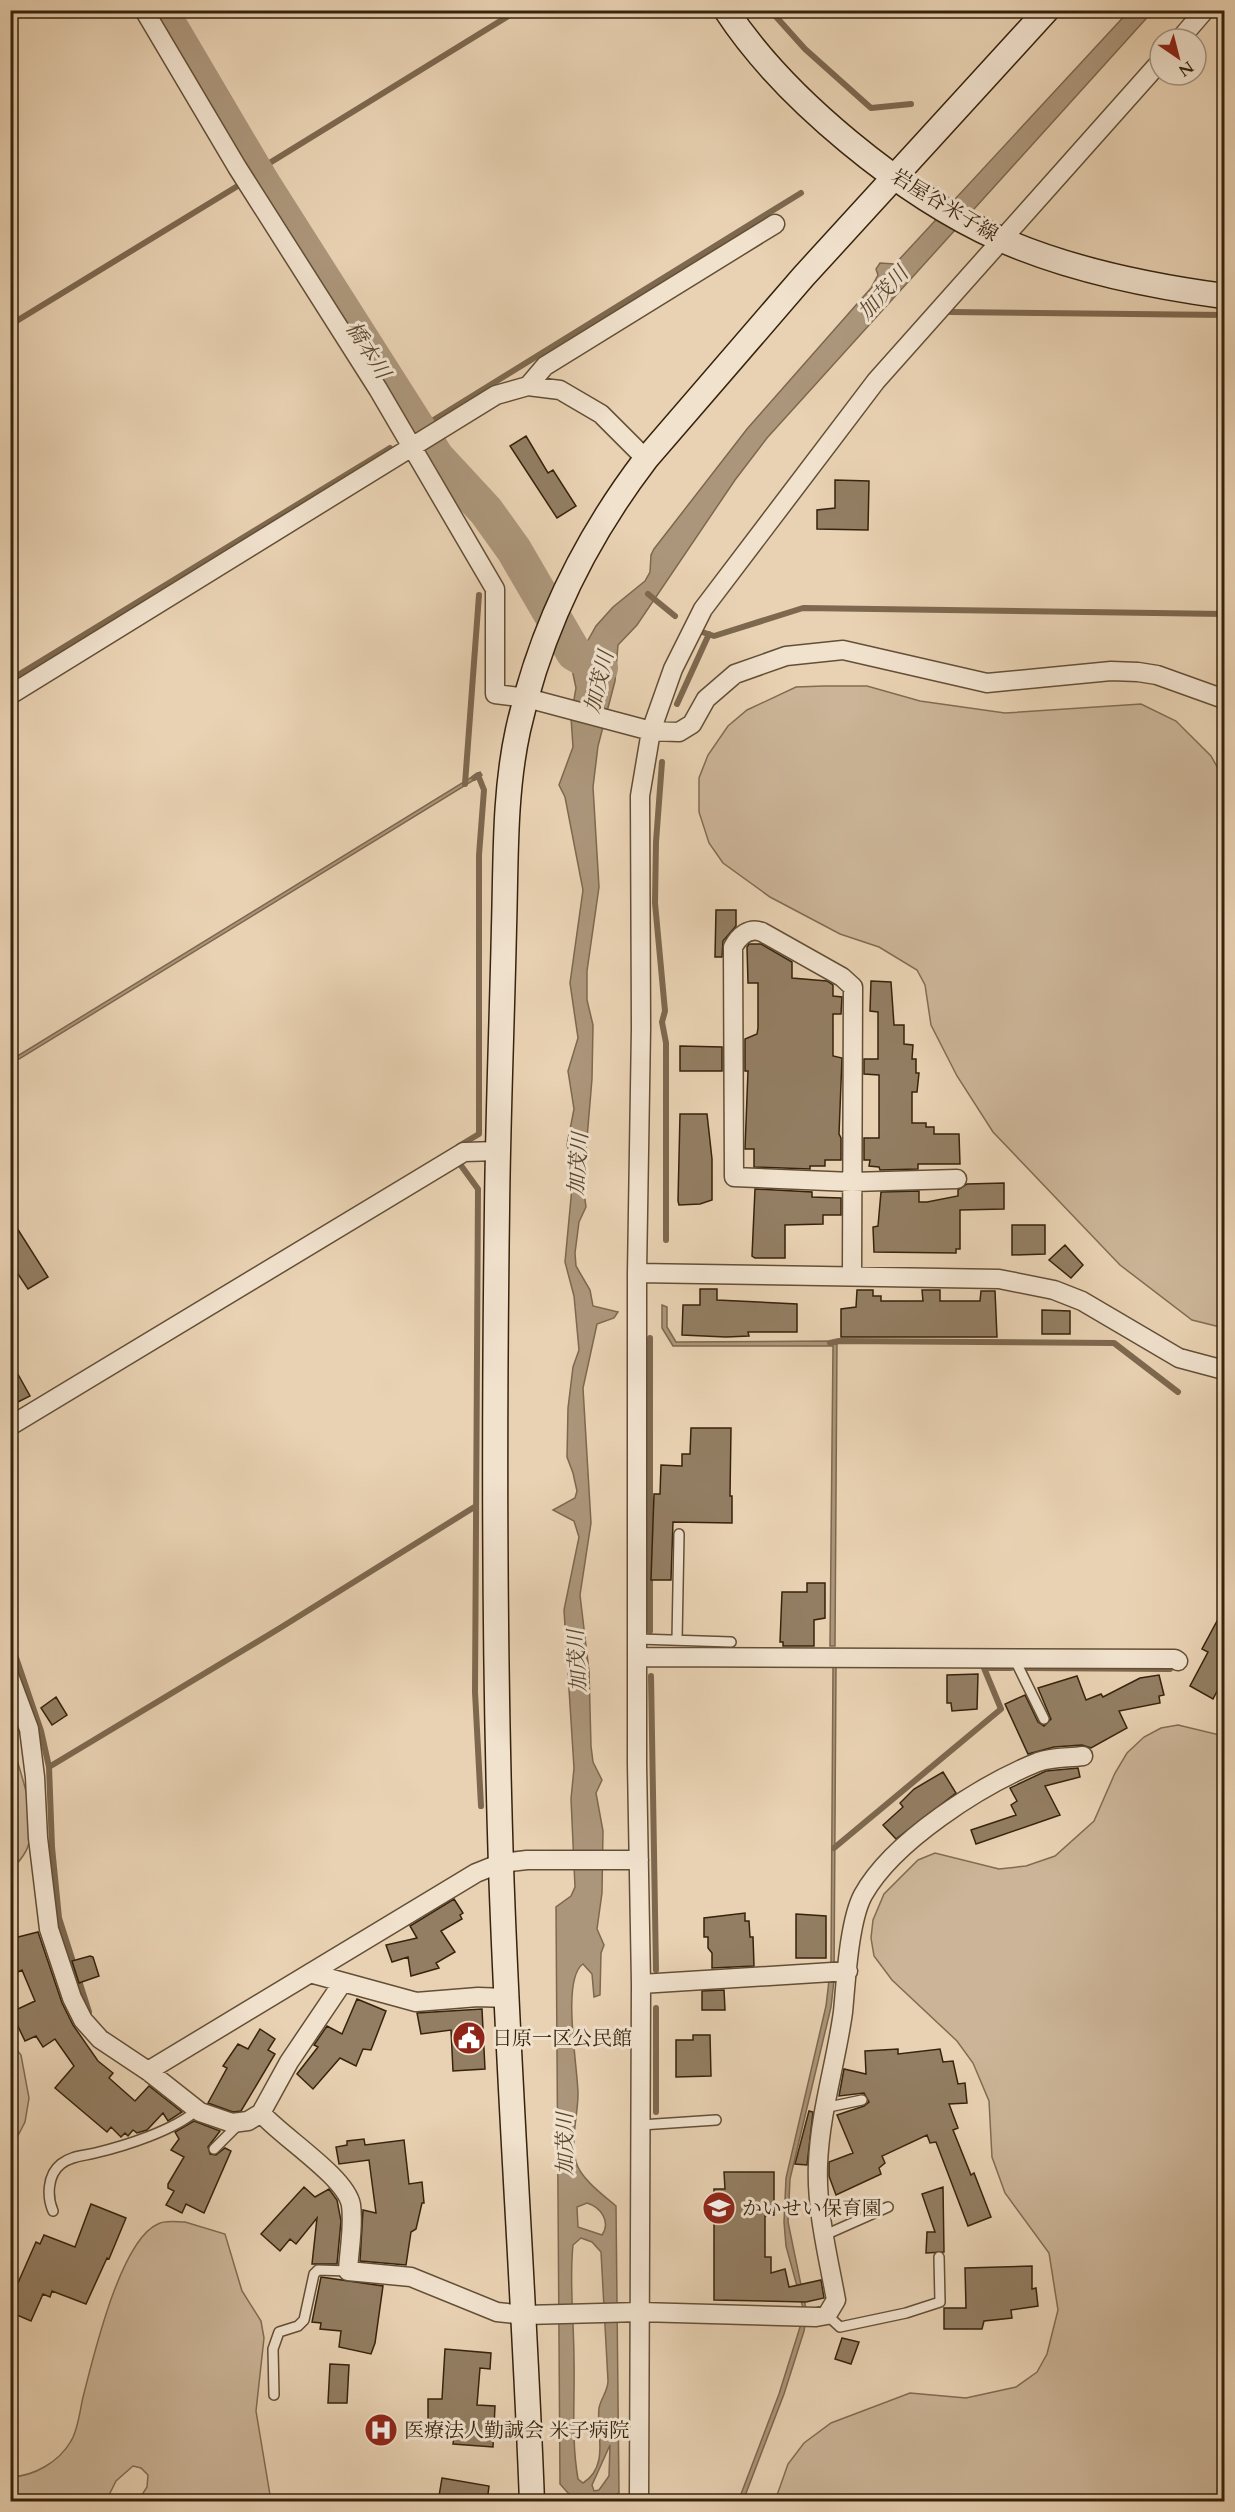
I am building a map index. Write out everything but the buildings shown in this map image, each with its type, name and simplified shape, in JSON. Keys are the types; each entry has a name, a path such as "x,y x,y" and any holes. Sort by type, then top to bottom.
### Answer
{"street":[{"path":"144,10 237,167 414,447 495,589 495,694 526,698 651,731 679,732 692,724 706,699 720,684 747,668 786,656 843,650 987,683 1111,671 1138,672 1157,675 1224,699"},
{"name":"岩屋谷米子線","path":"726,10 737,28 796,94 849,142 917,191 995,236 1076,266 1174,289 1224,296"},
{"path":"532,2502 534,2315 507,1998 501,1863 493,1498 498,1151 510,779 518,730 546,637 567,586 595,530 646,459 894,176 1047,10"},
{"path":"1190,27 1205,10"},
{"path":"639,2502 633,2312 640,2125 641,1984 631,1861 639,1648 637,1273 641,1028 640,796 651,731 673,669 703,609 876,381 995,236 1148,75"},
{"path":"528,386 545,366 775,224"},
{"path":"10,695 496,395 528,386 560,390 601,414 646,459"},
{"path":"852,1275 852,1182 853,987 842,976 762,932 748,931 737,938 733,947 734,1177 852,1182 957,1179"},
{"path":"10,1426 464,1152 498,1151"},
{"path":"637,1273 999,1279 1054,1290 1110,1316 1179,1358 1224,1370"},
{"path":"639,1648 1014,1658 1176,1659 1178,1661"},
{"path":"10,1678 29,1729 36,1777 38,1838 50,1929 72,1998 88,2029 148,2071 197,2110 217,2120 241,2122 261,2113 289,2062 343,1982"},
{"path":"261,2113 340,2184 347,2193 351,2208 348,2271 411,2277 497,2312 534,2315 633,2312 816,2317 827,2315 836,2300 818,2184 824,2108 840,2028 836,1971 861,1899 874,1876 912,1838 963,1801 1038,1762 1083,1756"},
{"path":"148,2071 476,1873 501,1863 527,1860 631,1861"},
{"path":"641,1984 836,1971"},
{"path":"310,1973 416,2002 478,1997 507,1998"}],"lane":[{"path":"677,1640 679,1534"},
{"path":"639,1648 677,1640 731,1642"},
{"path":"1014,1658 1044,1719"},
{"path":"824,2108 862,2100"},
{"path":"53,2211 49,2192 52,2176 62,2163 74,2157 97,2152 171,2127 197,2110"},
{"path":"640,2125 716,2120"},
{"path":"214,2149 241,2122"},
{"path":"825,2235 888,2207"},
{"path":"827,2315 840,2327 906,2313 940,2302 939,2257"},
{"path":"274,2395 273,2349 279,2332 298,2326 304,2320 314,2274 318,2270 348,2271"}],"shaded area":[{"path":"867,686 920,701 1005,713 1141,704 1176,721 1211,756 1224,779 1224,1328 1192,1320 1120,1265 993,1132 957,1076 931,1025 925,985 917,970 879,947 840,934 770,897 723,863 709,843 699,812 699,778 708,755 728,726 747,710 796,687"},
{"path":"1178,1725 1224,1736 1224,2501 775,2501 788,2464 804,2443 831,2423 910,2393 966,2398 1016,2387 1037,2372 1047,2354 1058,2310 1049,2253 1005,2193 992,2157 989,2101 973,2063 957,2041 892,1980 874,1956 871,1938 873,1920 884,1894 918,1860 935,1853 999,1869 1026,1866 1055,1856 1094,1821 1115,1773 1127,1753 1144,1737 1161,1728"},
{"path":"10,1737 26,1789 31,1830 26,1850 11,1870"},
{"path":"11,2043 21,2055 29,2098 25,2122 11,2149"},
{"path":"185,2222 225,2234 242,2291 261,2321 264,2338 256,2411 271,2501 138,2501 147,2487 148,2475 141,2468 133,2466 116,2481 106,2501 11,2501 11,2477 37,2471 53,2461 66,2449 73,2436 101,2330 120,2276 132,2252 144,2234 158,2224"}],"water":[{"name":"加茂川","path":"1129,11 1153,11 767,438 735,480 637,625 618,645 615,681 598,746 593,787 599,887 587,971 587,1000 593,1025 592,1079 583,1186 586,1207 579,1222 575,1253 576,1266 590,1290 593,1306 618,1312 614,1318 597,1324 583,1388 591,1523 580,1595 589,1671 591,1746 593,1762 602,1780 596,1793 603,1831 602,1893 597,1929 604,1945 601,1953 600,1995 594,1997 592,1974 583,1964 576,1973 573,1987 572,2025 578,2094 574,2136 576,2162 587,2180 616,2206 619,2493 604,2501 576,2502 560,2484 556,1907 571,1896 575,1887 571,1799 574,1768 564,1610 579,1537 574,1521 553,1510 575,1498 577,1491 567,1457 568,1408 573,1367 579,1350 574,1296 565,1262 574,1166 567,1145 574,1109 568,1071 578,1038 570,983 583,890 565,797 559,785 573,747 571,717 576,688 572,669 596,626 613,607 645,581 650,572 651,555 654,549 747,429 871,288 878,275 876,269 880,263 895,264","holes":["587,2203 597,2208 605,2220 605,2230 602,2235 578,2227 577,2207","581,2238 592,2242 601,2252 608,2381 599,2408 599,2458 591,2476 583,2483 578,2479 574,2434 571,2274 573,2245","610,2445 609,2476 599,2490 594,2491 592,2485"]},
{"path":"480,772 482,775 11,1064 11,1060"},
{"path":"662,1305 667,1307 667,1327 676,1342 837,1341 835,1646 830,1646 833,1346 673,1346 662,1328"},
{"path":"833,1667 836,1667 834,1980 831,2007 790,2179 788,2222 806,2309 803,2308 786,2246 784,2222 786,2178 826,2006 831,1963"},
{"path":"801,2324 805,2325 804,2331 784,2394 743,2501 738,2502 779,2394"}],"waterway":[{"name":"橋本川","path":"160,10 262,183 436,457 486,511 514,550 574,653 600,668"},
{"path":"255,172 518,10"},
{"path":"770,10 805,49 871,108 911,104"},
{"path":"10,325 236,187"},
{"path":"419,429 801,193"},
{"path":"950,312 1224,315"},
{"path":"10,680 390,448"},
{"path":"648,594 675,616"},
{"path":"465,784 479,595"},
{"path":"702,632 714,636 803,608 1224,614"},
{"path":"677,704 709,634"},
{"path":"662,762 656,842 655,903 665,1011 662,1022 666,1043 666,1240"},
{"path":"459,1146 479,1134 479,855 484,790 478,775 474,778"},
{"path":"457,1160 478,1189 475,1692 481,1806"},
{"path":"650,1338 650,1631"},
{"path":"830,1343 839,1341 1114,1343 1178,1392"},
{"path":"49,1767 280,1628 476,1506"},
{"path":"10,1640 41,1731 49,1767 52,1847 59,1918 89,2012"},
{"path":"834,1848 1001,1709 984,1668 1011,1668"},
{"path":"1026,1668 1170,1669"},
{"path":"651,1676 656,1970"},
{"path":"656,2008 656,2112"}],"place":[{"name":"日原一区公民館","path":"469,2038"},
{"name":"かいせい保育園","path":"719,2208"},
{"name":"医療法人勤誠会 米子病院","path":"381,2430"}]}
